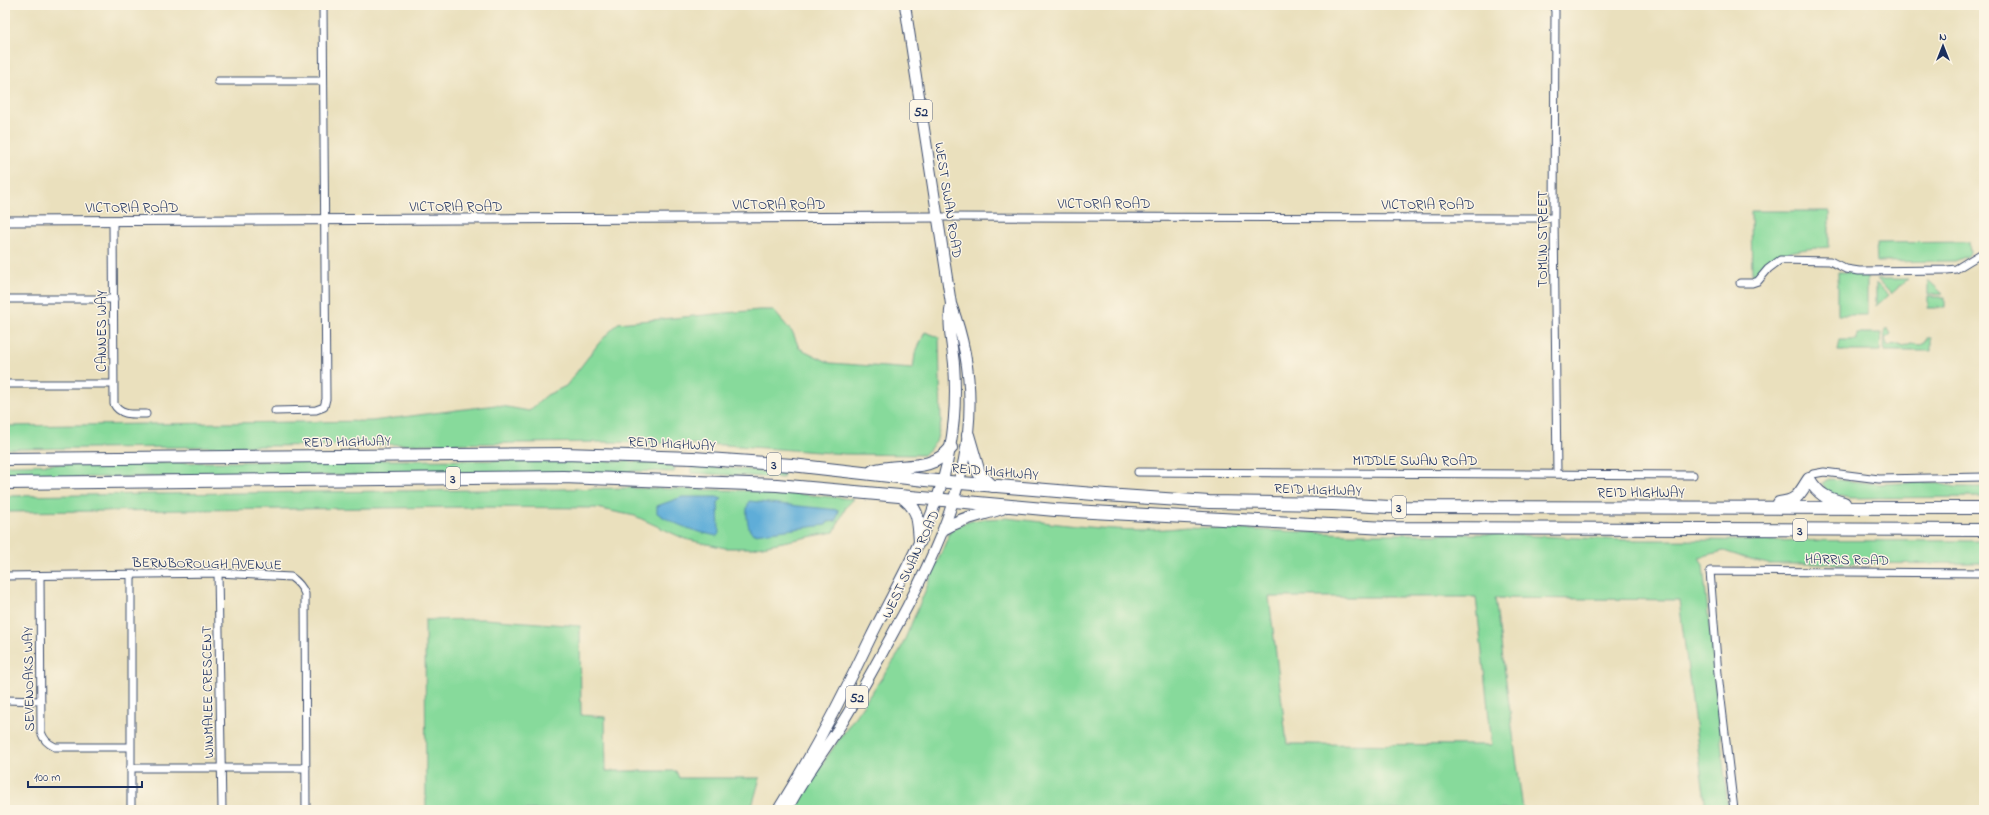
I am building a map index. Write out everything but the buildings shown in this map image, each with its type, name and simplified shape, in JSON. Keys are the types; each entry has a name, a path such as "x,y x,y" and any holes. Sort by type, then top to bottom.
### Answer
{"highway":[{"path":"968,435 979,473 992,486"},
{"path":"868,473 886,467 930,464 944,457 950,448"},
{"name":"REID HIGHWAY","path":"5,459 564,454 693,458 792,465 992,486 1209,502 1390,507 1984,508"},
{"name":"3","path":"5,483 563,477 777,485 1005,507 1159,517 1386,528 1984,530"},
{"path":"1734,507 1790,501 1799,495 1809,479 1820,494 1832,500 1888,508"},
{"path":"901,496 911,503 917,512 920,541"},
{"path":"945,528 960,519 986,514 1005,507"},
{"path":"1941,530 1984,534"}],"main road":[{"name":"WEST SWAN ROAD","path":"787,810 842,723 917,587 945,528 959,483 968,435 970,402 967,364 960,333 951,304 906,5"},
{"name":"WEST SWAN ROAD","path":"778,810 853,674 920,541 944,481 950,448 955,401 954,364 948,318 951,304"}],"street":[{"path":"275,411 316,410 324,407 326,399 323,5"},
{"name":"TOMLIN STREET","path":"1553,5 1555,11 1554,218 1557,474"},
{"path":"218,81 323,80"},
{"name":"VICTORIA ROAD","path":"5,221 939,217 1554,218"},
{"name":"CANNES WAY","path":"113,221 114,404 117,409 126,414 146,414"},
{"path":"1740,283 1752,283 1758,281 1768,269 1780,260 1830,261 1846,268 1859,271 1947,270 1956,269 1984,252"},
{"path":"5,299 114,299"},
{"path":"5,384 114,384"},
{"name":"MIDDLE SWAN ROAD","path":"1138,472 1693,475"},
{"path":"1809,479 1813,474 1824,472 1880,479 1984,477"},
{"name":"HARRIS ROAD","path":"1734,810 1718,674 1710,571 1984,573"},
{"name":"BERNBOROUGH AVENUE","path":"5,576 218,573 291,577 302,587 305,594 306,810"},
{"name":"WINMALEE CRESCENT","path":"218,573 222,810"},
{"path":"131,575 131,810"},
{"name":"SEVENOAKS WAY","path":"40,576 41,732 46,743 64,747 131,747"},
{"path":"5,700 40,700"},
{"path":"130,768 306,768"}],"green space":[{"path":"1751,211 1829,211 1829,247 1786,253 1776,257 1760,270 1755,280 1752,280"},
{"path":"1969,242 1970,252 1968,256 1955,261 1877,262 1876,243"},
{"path":"1838,272 1867,272 1867,315 1838,315"},
{"path":"1877,279 1908,279 1891,294"},
{"path":"1928,280 1943,294 1928,295"},
{"path":"1876,283 1888,295 1876,306"},
{"path":"1928,297 1945,297 1945,308 1928,308"},
{"path":"773,310 793,333 799,348 830,363 913,369 915,354 925,332 939,337 941,423 936,442 924,455 845,454 726,445 606,442 5,449 5,426 372,421 496,405 529,411 547,395 566,386 599,343 618,323"},
{"path":"1885,329 1888,329 1891,334 1885,339 1888,346 1899,345 1904,347 1911,344 1921,345 1926,342 1927,338 1931,338 1931,351 1884,351"},
{"path":"1857,333 1881,333 1880,351 1838,351 1840,340 1857,340"},
{"path":"372,460 625,461 662,463 675,468 674,472 630,471 629,473 5,478 5,465"},
{"path":"691,465 784,473 783,478 691,473"},
{"path":"1831,479 1880,484 1931,482 1956,487 1984,487 1984,497 1849,498 1826,493 1823,483"},
{"path":"631,488 765,491 854,499 846,507 834,532 752,548 725,548 685,539 635,516 596,508 472,507 5,512 5,496"},
{"path":"1006,518 1096,528 1141,530 1186,527 1350,534 1492,534 1625,540 1984,541 1984,563 1768,564 1724,551 1699,557 1703,565 1728,810 1706,810 1679,600 1495,598 1523,810 809,810 793,806 899,653 950,532 962,524 976,520","holes":["1269,597 1476,597 1492,745 1287,744"]},
{"path":"484,619 580,626 581,715 605,717 606,771 676,771 679,778 760,778 751,810 426,810 425,620"}],"water":[{"path":"682,497 717,497 722,499 718,502 719,534 717,536 686,528 657,513 657,506"},
{"path":"749,501 839,510 836,521 828,522 826,525 754,534 750,531 747,520"}]}
